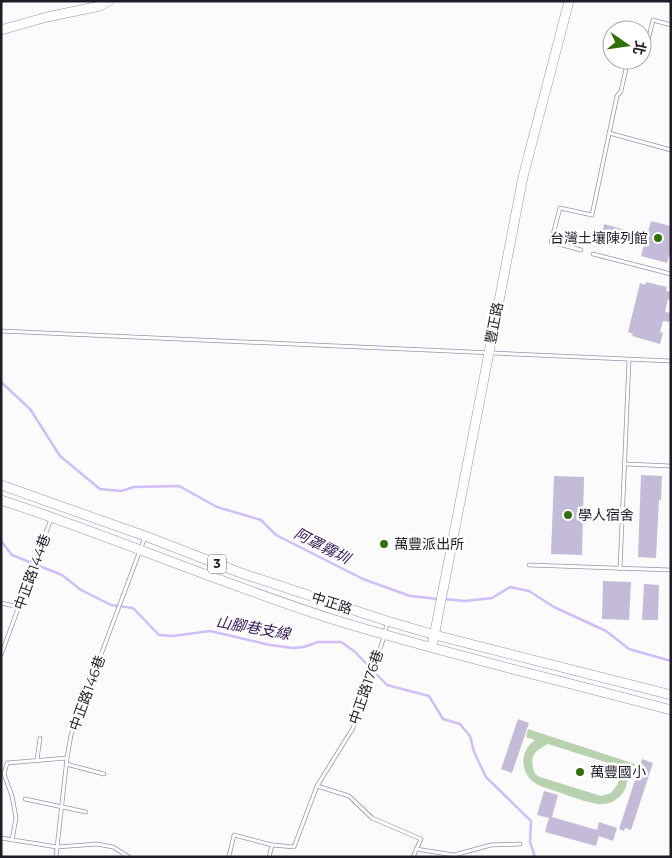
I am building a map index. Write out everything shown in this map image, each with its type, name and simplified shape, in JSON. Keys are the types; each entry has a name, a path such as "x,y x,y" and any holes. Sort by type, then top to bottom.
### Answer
{"main road":[{"path":"1,30 47,17 100,6 109,1"},
{"name":"豐正路","path":"432,647 523,177 569,1"},
{"name":"中正路","path":"1,485 146,536 241,573 388,621 435,635 671,695"},
{"name":"中正路","path":"1,500 52,517 263,596 336,620 671,710"}],"lane":[{"path":"652,24 653,20 671,25"},
{"path":"582,250 551,242 560,208 592,215 617,96 621,90 626,70"},
{"path":"609,133 671,150"},
{"path":"593,254 671,274"},
{"path":"1,331 629,360 671,360"},
{"path":"620,569 629,360"},
{"path":"626,464 671,466"},
{"name":"中正路144巷","path":"1,654 52,517"},
{"name":"中正路146巷","path":"56,857 71,735 146,536"},
{"path":"529,565 671,570"},
{"path":"1,603 19,607"},
{"name":"中正路176巷","path":"272,845 294,848 317,786 353,728 388,621"},
{"path":"37,760 40,738"},
{"path":"12,840 16,818 12,796 4,774 7,763 67,758"},
{"path":"66,764 104,774"},
{"path":"317,786 349,796 372,818 421,839 413,857"},
{"path":"25,799 86,812"},
{"path":"229,856 234,835 272,845 269,857"},
{"path":"1,838 57,847 97,844 114,847 129,857"},
{"path":"416,849 454,855 491,845 520,844"}],"green space":[{"path":"528,729 635,764 633,771 624,769 627,779 621,795 608,803 597,804 538,785 532,781 523,763 526,751 535,740 526,737","holes":["548,744 608,763 619,778 618,784 611,793 601,796 540,777 535,774 532,763 536,752"]}],"building":[{"name":"台灣土壤陳列館","path":"651,221 671,226 671,249 667,263 641,256"},
{"path":"604,224 633,232 630,243 602,236"},
{"path":"646,282 667,287 666,291 671,292 671,300 668,299 665,312 671,313 671,316 669,322 663,321 660,332 663,333 660,344 632,336 633,334 628,332 640,283 645,285"},
{"path":"641,475 662,476 656,558 638,557"},
{"name":"學人宿舍","path":"554,476 584,477 582,555 551,554"},
{"path":"603,581 631,582 629,620 602,619"},
{"path":"644,584 659,585 658,620 642,620"},
{"path":"518,719 529,723 512,773 501,769"},
{"path":"642,759 653,763 631,830 625,828 624,831 619,829"},
{"path":"544,791 558,795 552,817 597,830 599,822 617,828 613,841 599,836 596,846 545,832 549,818 537,815"}],"waterway":[{"name":"阿罩霧圳","path":"1,382 30,409 60,456 100,489 121,491 134,487 179,486 217,507 261,520 276,535 363,579 410,596 438,599"},
{"name":"山腳巷支線","path":"1,541 12,555 62,575 81,590 111,605 133,608 159,635 173,636 210,631 270,645 293,648 304,647 318,642 341,642 354,651 387,685 429,696 443,719 460,724 470,736 474,752 486,777 531,821 530,842 535,857"},
{"name":"阿罩霧圳","path":"443,599 465,601 492,598 510,587 529,591 554,607 606,631 629,649 671,661"}],"place":[{"name":"台灣土壤陳列館","path":"658,238"},
{"name":"學人宿舍","path":"568,515"},
{"name":"萬豐派出所","path":"384,544"},
{"name":"萬豐國小","path":"580,772"}]}
